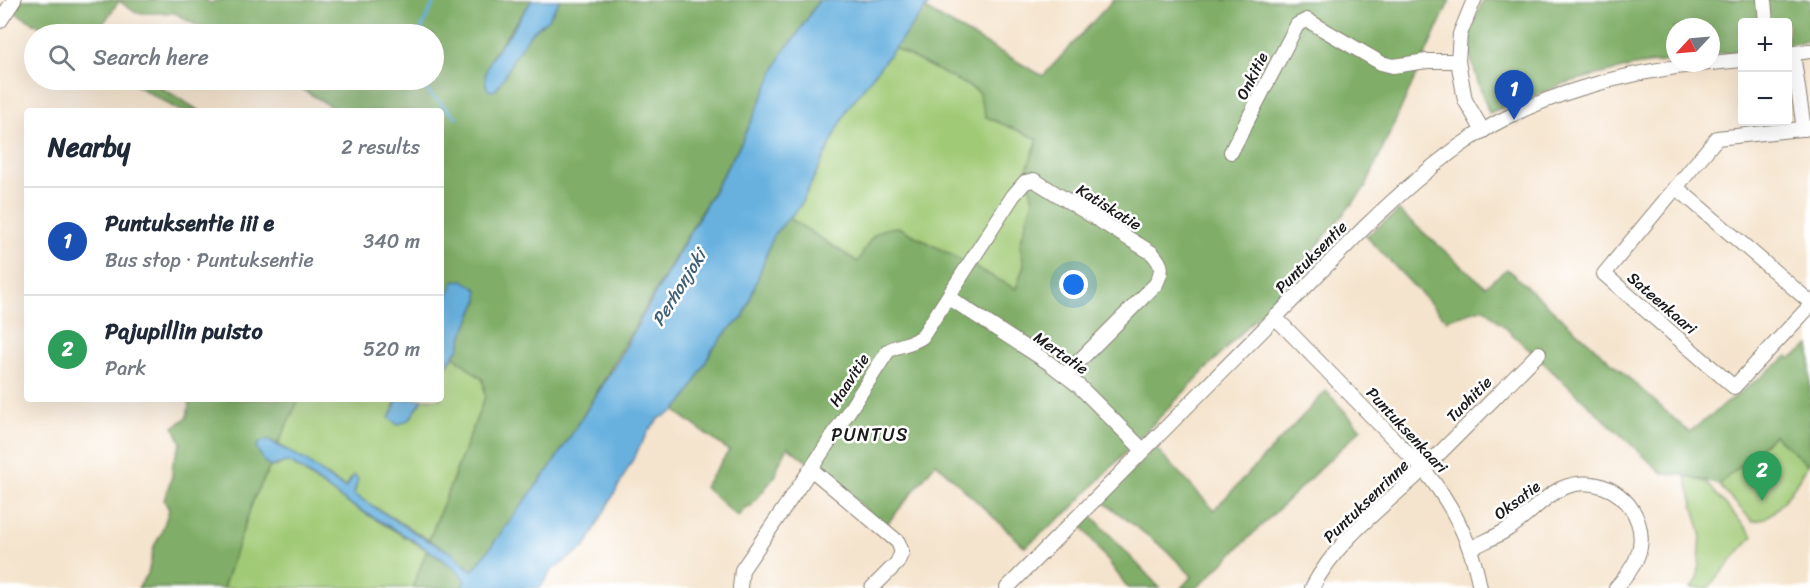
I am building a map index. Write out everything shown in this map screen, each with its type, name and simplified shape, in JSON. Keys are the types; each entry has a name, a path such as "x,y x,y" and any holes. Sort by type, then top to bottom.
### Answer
{"street":[{"path":"0,21 14,0"},
{"path":"1474,0 1460,34 1458,61 1465,100 1483,131"},
{"path":"1764,0 1766,18"},
{"name":"Onkitie","path":"1231,152 1297,25 1307,20 1381,63 1393,66 1427,61 1458,61"},
{"path":"1792,54 1810,51"},
{"name":"Puntuksentie","path":"1720,62 1738,60"},
{"name":"Sateenkaari","path":"1792,63 1807,128 1717,138 1604,274 1734,387 1810,304"},
{"name":"Puntuksentie","path":"1007,588 1364,228 1415,180 1483,131 1551,99 1607,80 1666,70"},
{"name":"Katiskatie","path":"948,297 1013,196 1025,182 1034,180 1152,253 1161,263 1162,271 1156,284 1065,375"},
{"path":"1676,187 1810,304"},
{"name":"Mertatie","path":"948,297 1065,375 1143,450"},
{"name":"Haavitie","path":"740,588 742,570 888,351 894,347 911,344 922,337 948,297"},
{"name":"Puntuksenkaari","path":"1275,317 1423,469 1449,505 1470,549 1480,588"},
{"name":"Tuohitie","path":"1423,469 1539,353"},
{"path":"811,469 898,542 902,552 897,563 872,588"},
{"name":"Puntuksenrinne","path":"1312,588 1318,576 1345,542 1423,469"},
{"name":"Oksatie","path":"1470,549 1507,530 1558,490 1583,484 1602,486 1618,493 1626,501 1635,515 1641,532 1642,543 1636,560 1616,588"}],"green space":[{"path":"15,0 206,0 210,3 220,0 532,0 492,56 486,86 496,90 513,58 531,33 548,19 560,0 819,0 784,51 741,143 585,413 554,462 475,568 471,570 452,553 429,540 485,397 483,380 454,356 478,301 449,296 444,309 444,108 333,108 304,90 444,90 444,24 194,24 175,13 136,13 119,1 103,24 35,24 16,13"},
{"path":"1113,0 1450,0 1365,188 1270,303 1070,510 1025,547 936,463 884,528 854,498 788,447 776,475 751,506 745,508 738,517 704,487 729,451 675,411 688,395 712,350 728,330 743,318 774,234 789,218 858,262 872,237 882,230 898,227 1016,289 1024,265 1020,245 1033,199 1026,172 1038,139 986,117 978,91 894,48 925,9 1043,76"},
{"path":"1483,0 1810,0 1810,41 1792,44 1792,18 1738,18 1738,52 1720,54 1720,18 1666,18 1666,61 1634,66 1569,82 1489,113 1466,40"},
{"path":"894,48 978,91 986,117 1038,139 1026,172 1033,199 1020,245 1024,265 1016,289 898,227 874,235 858,263 789,218 800,206 848,108"},
{"path":"144,90 165,90 195,108 175,108"},
{"path":"1399,211 1485,286 1507,269 1689,432 1788,356 1790,359 1810,345 1810,462 1808,465 1774,435 1719,485 1685,475 1663,474 1484,308 1446,320 1366,236"},
{"path":"454,356 483,380 485,397 429,540 355,495 357,486 350,479 346,488 278,444 298,402 396,402 393,406 410,419 421,402 444,402 444,369"},
{"path":"1326,391 1361,429 1197,588 1181,588 1192,576 1165,549 1102,501 1155,447 1214,510"},
{"path":"190,402 298,402 278,444 268,440 259,453 270,467 254,498 223,588 138,588 148,574 154,546 161,534 169,510 164,500 172,476 173,462 181,443 174,427 187,417"},
{"path":"1774,435 1808,465 1777,509 1761,520 1752,521 1719,485"},
{"path":"285,462 291,463 346,502 427,550 412,588 223,588 254,498 270,467"},
{"path":"1685,475 1706,482 1753,536 1708,588 1691,588 1698,579 1701,533"},
{"path":"1092,516 1160,588 1128,588 1081,525"},
{"path":"427,550 460,571 465,581 461,588 412,588"}],"water":[{"path":"532,0 560,0 548,19 531,33 513,58 496,90 489,91 485,75 487,67"},
{"name":"Perhonjoki","path":"819,0 932,0 848,108 800,206 774,234 743,318 728,330 712,350 688,395 675,411 660,418 649,430 585,547 552,570 540,588 461,588 465,581 459,573 430,551 348,503 291,463 285,462 270,467 264,461 256,447 260,442 268,440 305,460 346,488 354,475 358,479 355,495 425,539 452,553 471,570 475,568 554,462 614,367 741,143 784,50 795,38"},
{"path":"463,280 478,290 478,301 459,348 444,369 444,308 453,282"},
{"path":"397,402 421,402 410,419 398,425 389,418"}],"waterway":[{"path":"424,24 435,0"},
{"path":"426,90 457,118"}],"place":[{"name":"Puntuksentie iii e","path":"1514,120"},
{"name":"Pajupillin puisto","path":"1762,501"}],"district":[{"name":"PUNTUS","path":"870,435"}]}
